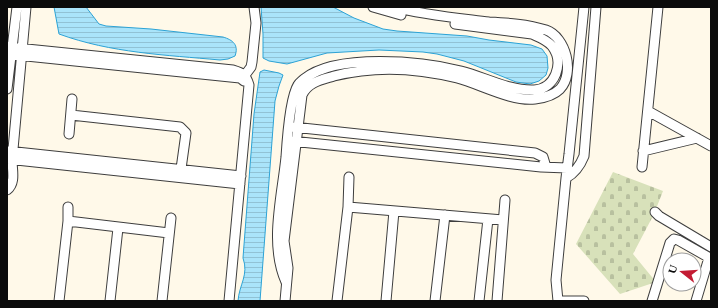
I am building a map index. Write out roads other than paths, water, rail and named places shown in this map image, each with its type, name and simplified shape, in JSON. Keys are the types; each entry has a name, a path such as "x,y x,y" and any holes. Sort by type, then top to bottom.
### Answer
{"street":[{"path":"7,89 9,50 17,7"},
{"path":"7,190 12,183 13,178 9,155 26,7"},
{"path":"229,301 238,180 244,83 243,77 251,67 255,42 256,23 254,7"},
{"path":"294,127 293,98 298,84 309,75 338,65 392,61 416,63 460,71 510,87 534,90 543,88 550,84 556,74 558,60 552,47 543,39 532,34 414,18 373,7"},
{"path":"285,301 287,284 281,271 278,259 277,239 294,127 302,95 305,89 313,83 343,74 374,69 417,71 457,78 510,96 535,99 553,94 560,88 568,75 567,60 560,41 548,30 532,26 457,18 393,7"},
{"path":"558,301 556,293 556,280 584,7"},
{"path":"566,178 574,173 584,156 596,7"},
{"path":"642,167 658,7"},
{"path":"9,50 243,77"},
{"path":"69,134 72,98"},
{"path":"648,111 711,146"},
{"path":"71,115 180,127 186,133 180,174"},
{"path":"294,127 535,153 543,157 546,167"},
{"path":"644,151 697,138"},
{"path":"292,141 567,168"},
{"path":"9,155 238,180"},
{"path":"337,301 348,207 349,177"},
{"path":"223,301 238,180"},
{"path":"497,301 505,200"},
{"path":"59,301 68,221 68,207"},
{"path":"348,207 503,220"},
{"path":"386,301 394,211"},
{"path":"655,212 659,216 711,247"},
{"path":"435,301 444,215"},
{"path":"162,301 171,218"},
{"path":"479,301 488,219"},
{"path":"68,221 169,233"},
{"path":"110,301 118,228"},
{"path":"652,301 670,243 674,239 708,257 696,301"},
{"path":"562,301 584,301"}],"water":[{"path":"54,7 86,7 99,24 106,26 151,29 223,37 232,41 236,46 235,56 220,60 159,55 119,49 79,40 59,34"},
{"path":"261,7 333,7 354,18 383,29 467,36 531,45 542,49 547,56 548,68 546,75 539,81 530,84 516,82 464,61 423,52 379,50 327,53 287,64 269,61 263,58"},
{"path":"264,70 283,75 275,101 260,301 238,301 245,270 243,258 254,114 260,72"}]}
